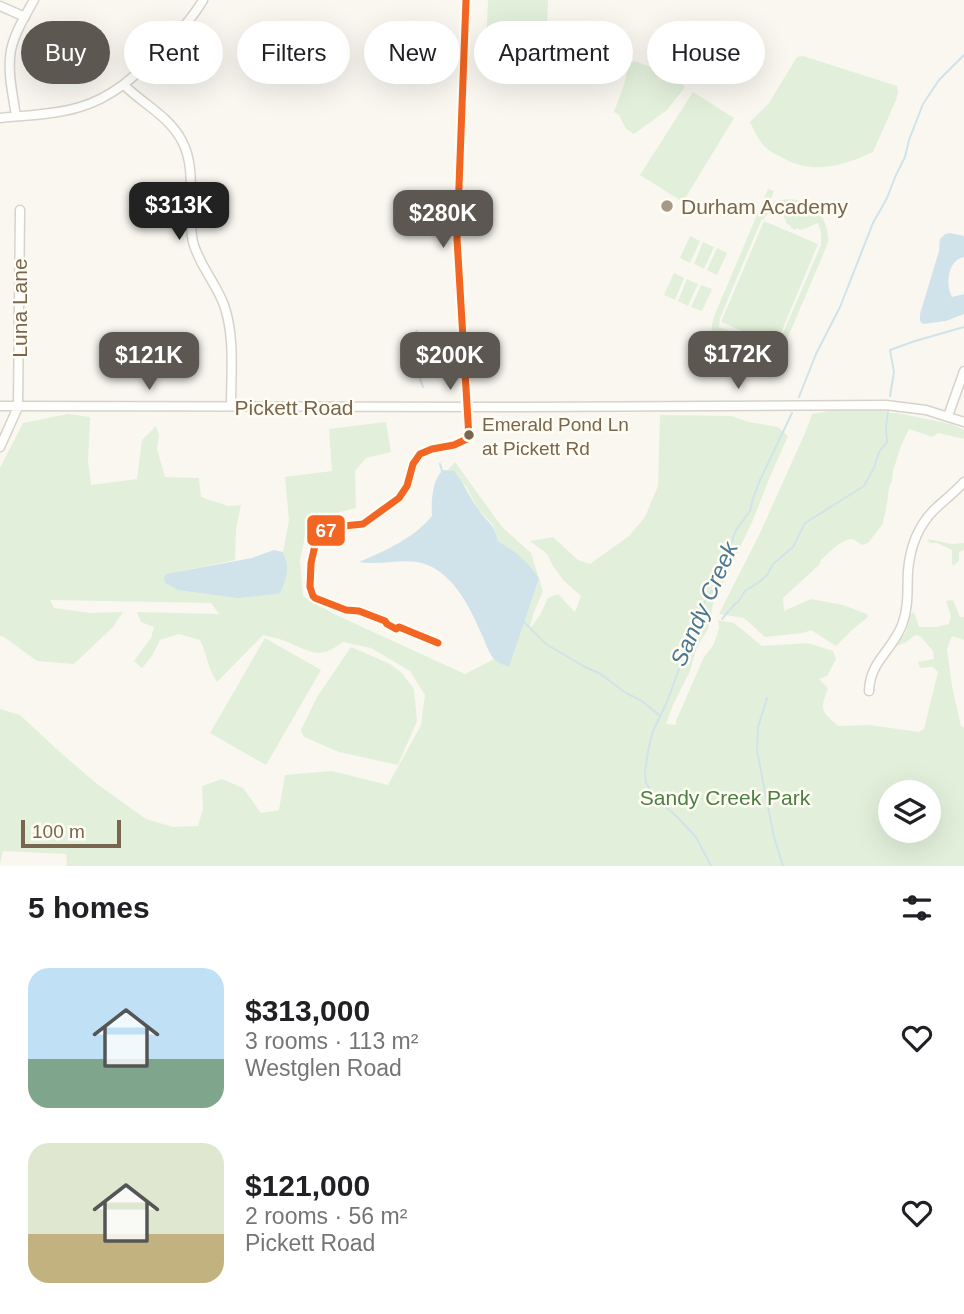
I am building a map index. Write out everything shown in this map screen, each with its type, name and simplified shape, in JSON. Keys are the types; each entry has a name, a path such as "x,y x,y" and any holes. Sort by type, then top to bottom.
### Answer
{"street":[{"path":"16,116 10,53 34,0"},
{"path":"0,118 72,110 94,102 124,85 191,20 203,0"},
{"path":"438,643 396,628 378,618 359,611 346,610 316,598 310,587 310,562 316,541 322,532 334,527 363,524 399,498 420,454 469,438 457,239 466,0"},
{"path":"0,6 24,17"},
{"path":"124,85 166,120 185,148 190,174 194,244 223,303 229,324 231,406"},
{"name":"Luna Lane","path":"19,407 20,210"},
{"path":"948,416 964,370"},
{"name":"Pickett Road","path":"0,406 886,405 918,409 964,422"},
{"path":"0,447 19,407"},
{"path":"869,691 872,672 903,623 910,557 917,534 934,510 964,482"}],"green space":[{"path":"488,0 548,0 547,21 487,21"},
{"path":"803,56 897,86 896,100 873,152 839,165 817,167 794,163 773,153 762,143 750,122 769,103 797,57"},
{"path":"633,62 647,66 647,84 682,84 685,87 667,110 634,134 626,129 619,115 614,112 624,84 633,84"},
{"path":"693,92 734,118 683,202 640,175"},
{"path":"768,189 774,191 769,204 792,199 802,201 818,212 824,221 828,243 783,349 772,361 745,367 732,363 721,355 714,344 712,330 715,314","holes":["780,207 787,224 795,230 818,223 821,245 777,347 770,353 771,348 719,327 720,318 761,221 771,211","719,330 770,353 750,360 741,359 726,349"]},
{"path":"764,221 818,244 776,345 721,322"},
{"path":"690,236 700,241 690,263 680,258"},
{"path":"703,242 714,247 704,269 694,264"},
{"path":"717,248 727,253 717,275 707,270"},
{"path":"674,273 684,278 675,300 664,295"},
{"path":"687,279 698,284 688,306 678,301"},
{"path":"701,285 712,289 702,311 691,307"},
{"path":"834,410 882,410 951,424 964,430 964,439 938,433 932,437 909,429 893,471 882,525 868,543 862,545 852,539 839,544 783,598 784,611 811,599 843,605 867,614 868,617 836,646 811,630 765,637 744,618 719,614 760,533 812,414"},
{"name":"Sandy Creek Park","path":"68,414 90,417 88,461 91,485 137,479 142,440 156,426 159,435 157,449 165,477 199,478 201,497 228,506 241,505 236,529 235,560 168,574 286,560 283,552 289,520 285,477 332,471 329,429 386,422 391,452 366,458 355,471 356,508 325,516 305,536 300,560 303,596 336,615 465,674 494,659 508,667 515,552 498,541 493,525 478,509 466,486 448,470 455,462 502,527 531,553 543,591 529,630 548,598 558,594 575,612 581,596 563,580 547,554 530,541 553,537 578,560 590,564 629,536 645,517 658,486 660,415 731,416 778,427 788,436 753,520 713,604 708,629 697,647 690,671 666,724 676,725 704,657 714,644 719,628 718,620 734,623 762,646 808,643 833,651 836,659 827,676 819,679 828,688 823,709 838,726 869,725 919,732 924,729 938,672 933,667 920,668 918,662 934,659 933,651 920,636 915,635 896,646 906,633 910,615 914,612 919,627 949,624 951,616 946,601 953,600 960,617 964,617 964,640 952,636 947,649 952,686 961,726 964,727 964,866 67,866 66,854 3,851 0,864 0,709 20,715 97,784 146,819 173,827 198,826 203,809 202,786 222,779 243,788 261,813 279,810 285,775 332,771 388,785 421,725 425,695 410,671 371,648 343,642 320,653 263,635 217,682 200,640 179,634 160,640 142,668 134,661 151,638 154,627 141,622 137,612 219,614 211,603 50,600 54,608 90,613 123,612 113,627 74,664 37,661 0,636 0,468 23,423"},
{"path":"928,539 952,544 964,543 964,550 959,552 959,561 953,566 952,550 937,543 929,543"},
{"path":"265,638 321,670 266,765 210,733"},
{"path":"351,647 390,664 402,673 414,689 417,721 398,765 339,752 304,737 301,730 317,697"}],"shaded area":[{"path":"950,233 964,236 964,257 954,263 949,279 952,297 964,294 964,314 946,321 923,324 920,314 939,251 940,239"},
{"path":"443,470 454,471 492,526 498,541 515,552 539,578 509,667 493,657 460,594 436,569 409,561 359,562 389,548 425,524 432,516 434,485"},
{"path":"274,550 283,552 287,568 284,583 277,594 238,598 178,590 165,583 166,574 252,558"}],"waterway":[{"name":"Sandy Creek","path":"799,397 816,354 840,307 873,223 905,157 923,104 939,80 964,55"},
{"path":"890,396 894,372 890,350 964,327"},
{"path":"417,331 411,338 410,352 423,387"},
{"path":"722,619 745,591 767,575 773,564 793,547 805,523 864,486 879,452 887,442 888,411"},
{"name":"Sandy Creek","path":"711,866 696,837 654,796 646,783 648,751 653,731 680,666 680,654 685,640 696,623 696,615 717,583 736,530 750,511 760,480 792,413"},
{"path":"440,464 442,471"},
{"path":"523,621 546,644 599,673 659,715"},
{"path":"698,623 707,621"},
{"path":"767,698 758,727 757,751 774,837 783,866"}],"transit line":[{"name":"67","path":"438,643 399,627 396,629 385,621 359,611 346,610 315,598 310,587 311,563 316,541 322,532 334,527 363,524 399,498 420,454 469,438 457,239 466,0"}],"place":[{"name":"Durham Academy","path":"667,206"},
{"name":"Emerald Pond Ln at Pickett Rd","path":"469,435"}]}
